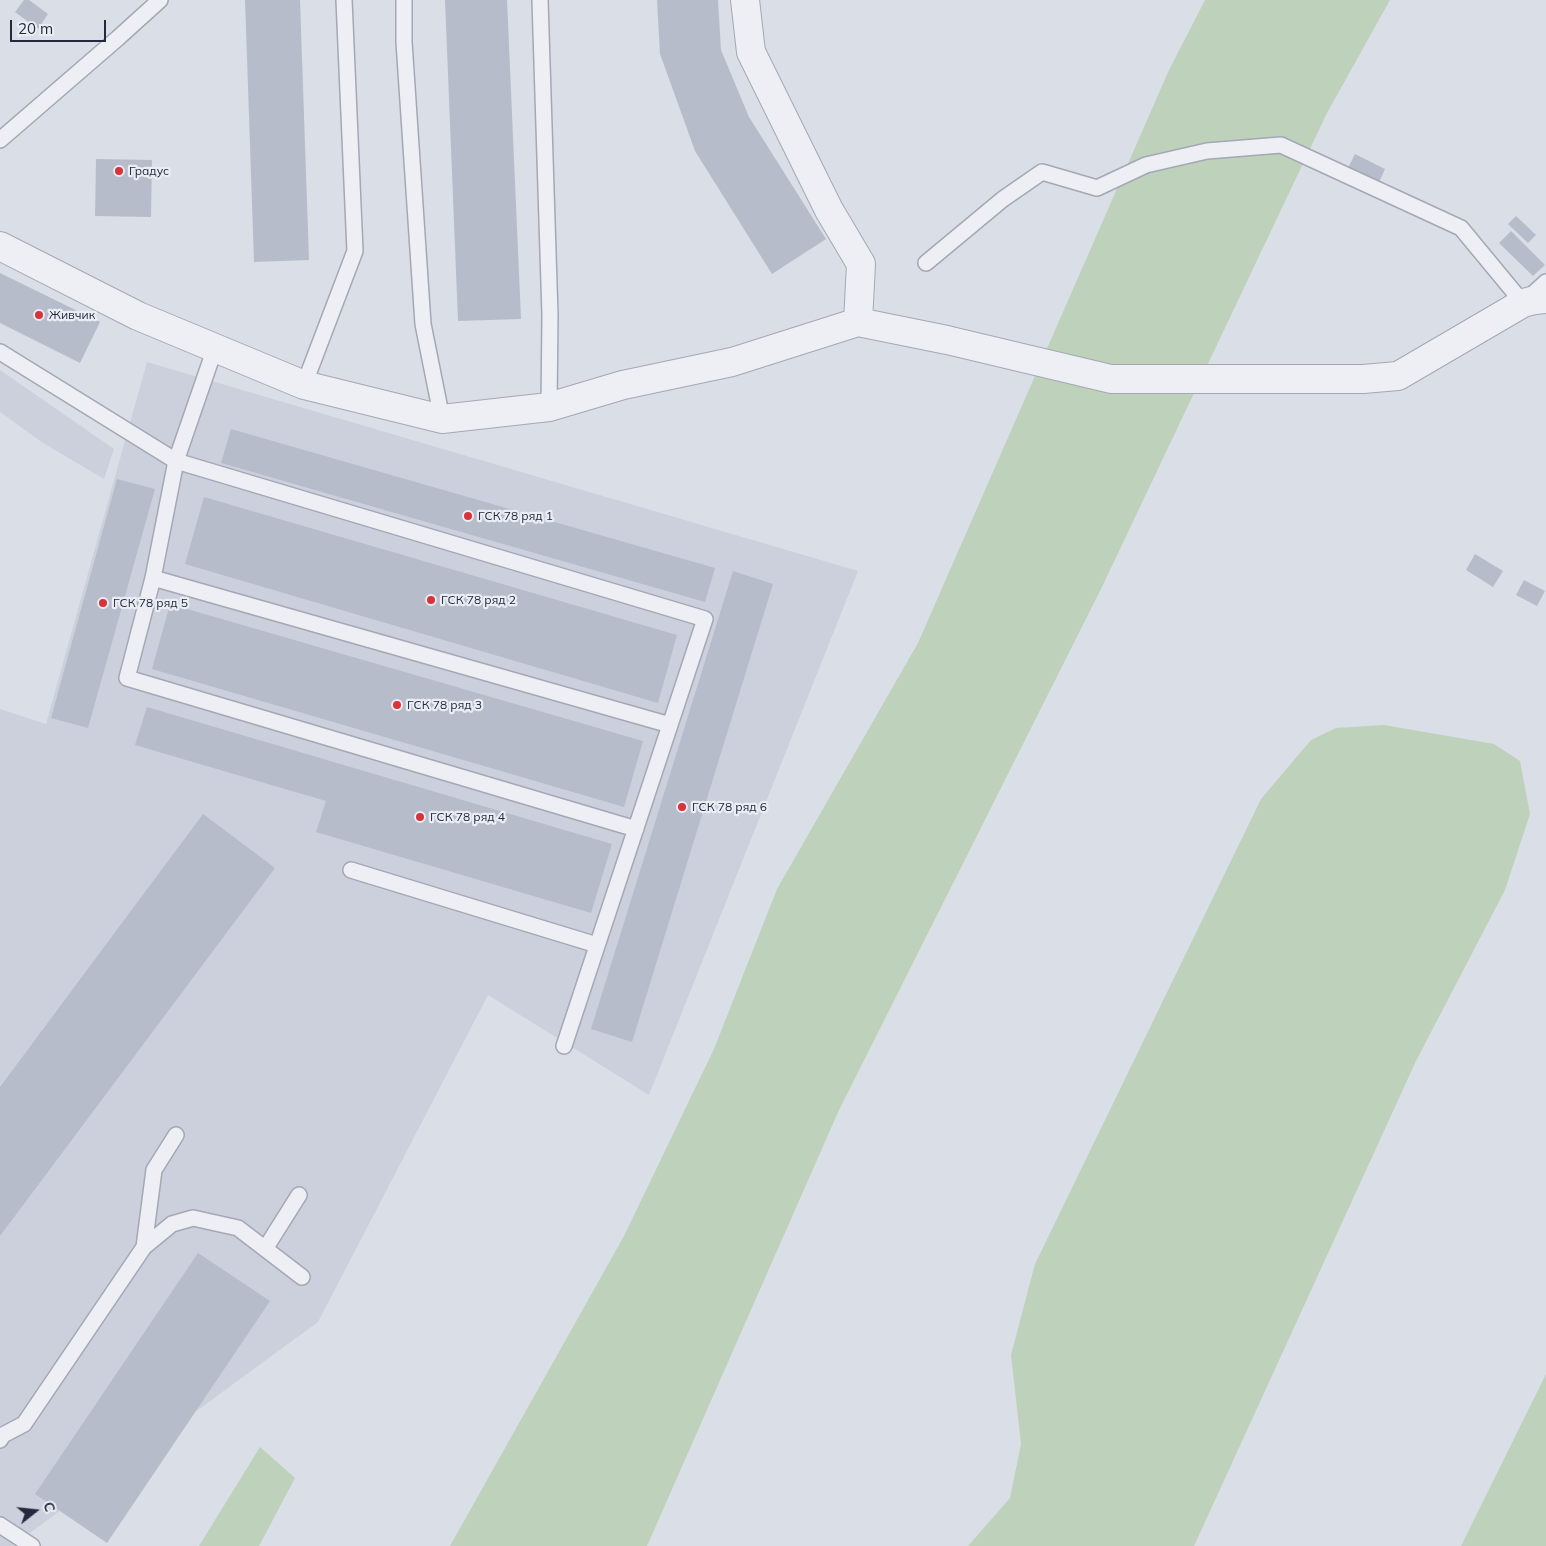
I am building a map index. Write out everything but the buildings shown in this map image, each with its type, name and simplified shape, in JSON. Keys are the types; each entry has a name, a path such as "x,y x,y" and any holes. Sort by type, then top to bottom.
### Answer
{"street":[{"path":"745,0 751,52 829,210 861,264 858,322"},
{"path":"0,246 138,316 304,386 442,419 549,407 623,385 732,362 858,322 947,340 1111,379 1363,379 1398,376 1534,301"}],"lane":[{"path":"0,140 160,0"},
{"path":"304,386 355,251 344,0"},
{"path":"404,0 404,42 424,324 442,419"},
{"path":"540,0 550,316 549,407"},
{"path":"926,263 1003,199 1042,172 1097,188 1146,165 1207,152 1281,145 1461,228 1534,301 1546,282"},
{"path":"215,348 176,461 153,578 127,678 636,829"},
{"path":"0,352 176,461 705,619 564,1046"},
{"path":"153,578 670,725"},
{"path":"351,870 597,945"},
{"path":"144,1247 154,1170 176,1135"},
{"path":"265,1249 299,1194"},
{"path":"1,1436 24,1424 144,1247 172,1224 193,1218 238,1228 302,1276"},
{"path":"0,1526 32,1546"}],"shaded area":[{"path":"147,362 858,571 649,1095 488,995 318,1322 12,1546 0,1546 0,709 46,724"},
{"path":"0,370 114,449 104,479 43,443 0,412"}],"green space":[{"path":"1205,0 1390,0 1327,113 1101,589 839,1110 647,1546 450,1546 624,1236 714,1049 777,889 918,643 1169,70"},
{"path":"1384,725 1494,744 1520,761 1530,814 1505,890 1416,1061 1194,1546 968,1546 1010,1498 1021,1444 1011,1355 1035,1264 1261,799 1311,740 1336,728"},
{"path":"1546,1374 1546,1546 1461,1546"},
{"path":"260,1447 295,1478 259,1546 199,1546"}],"place":[{"name":"Градус","path":"119,171"},
{"name":"Живчик","path":"39,315"},
{"name":"ГСК 78 ряд 1","path":"468,516"},
{"name":"ГСК 78 ряд 2","path":"431,600"},
{"name":"ГСК 78 ряд 5","path":"103,603"},
{"name":"ГСК 78 ряд 3","path":"397,705"},
{"name":"ГСК 78 ряд 6","path":"682,807"},
{"name":"ГСК 78 ряд 4","path":"420,817"}]}
